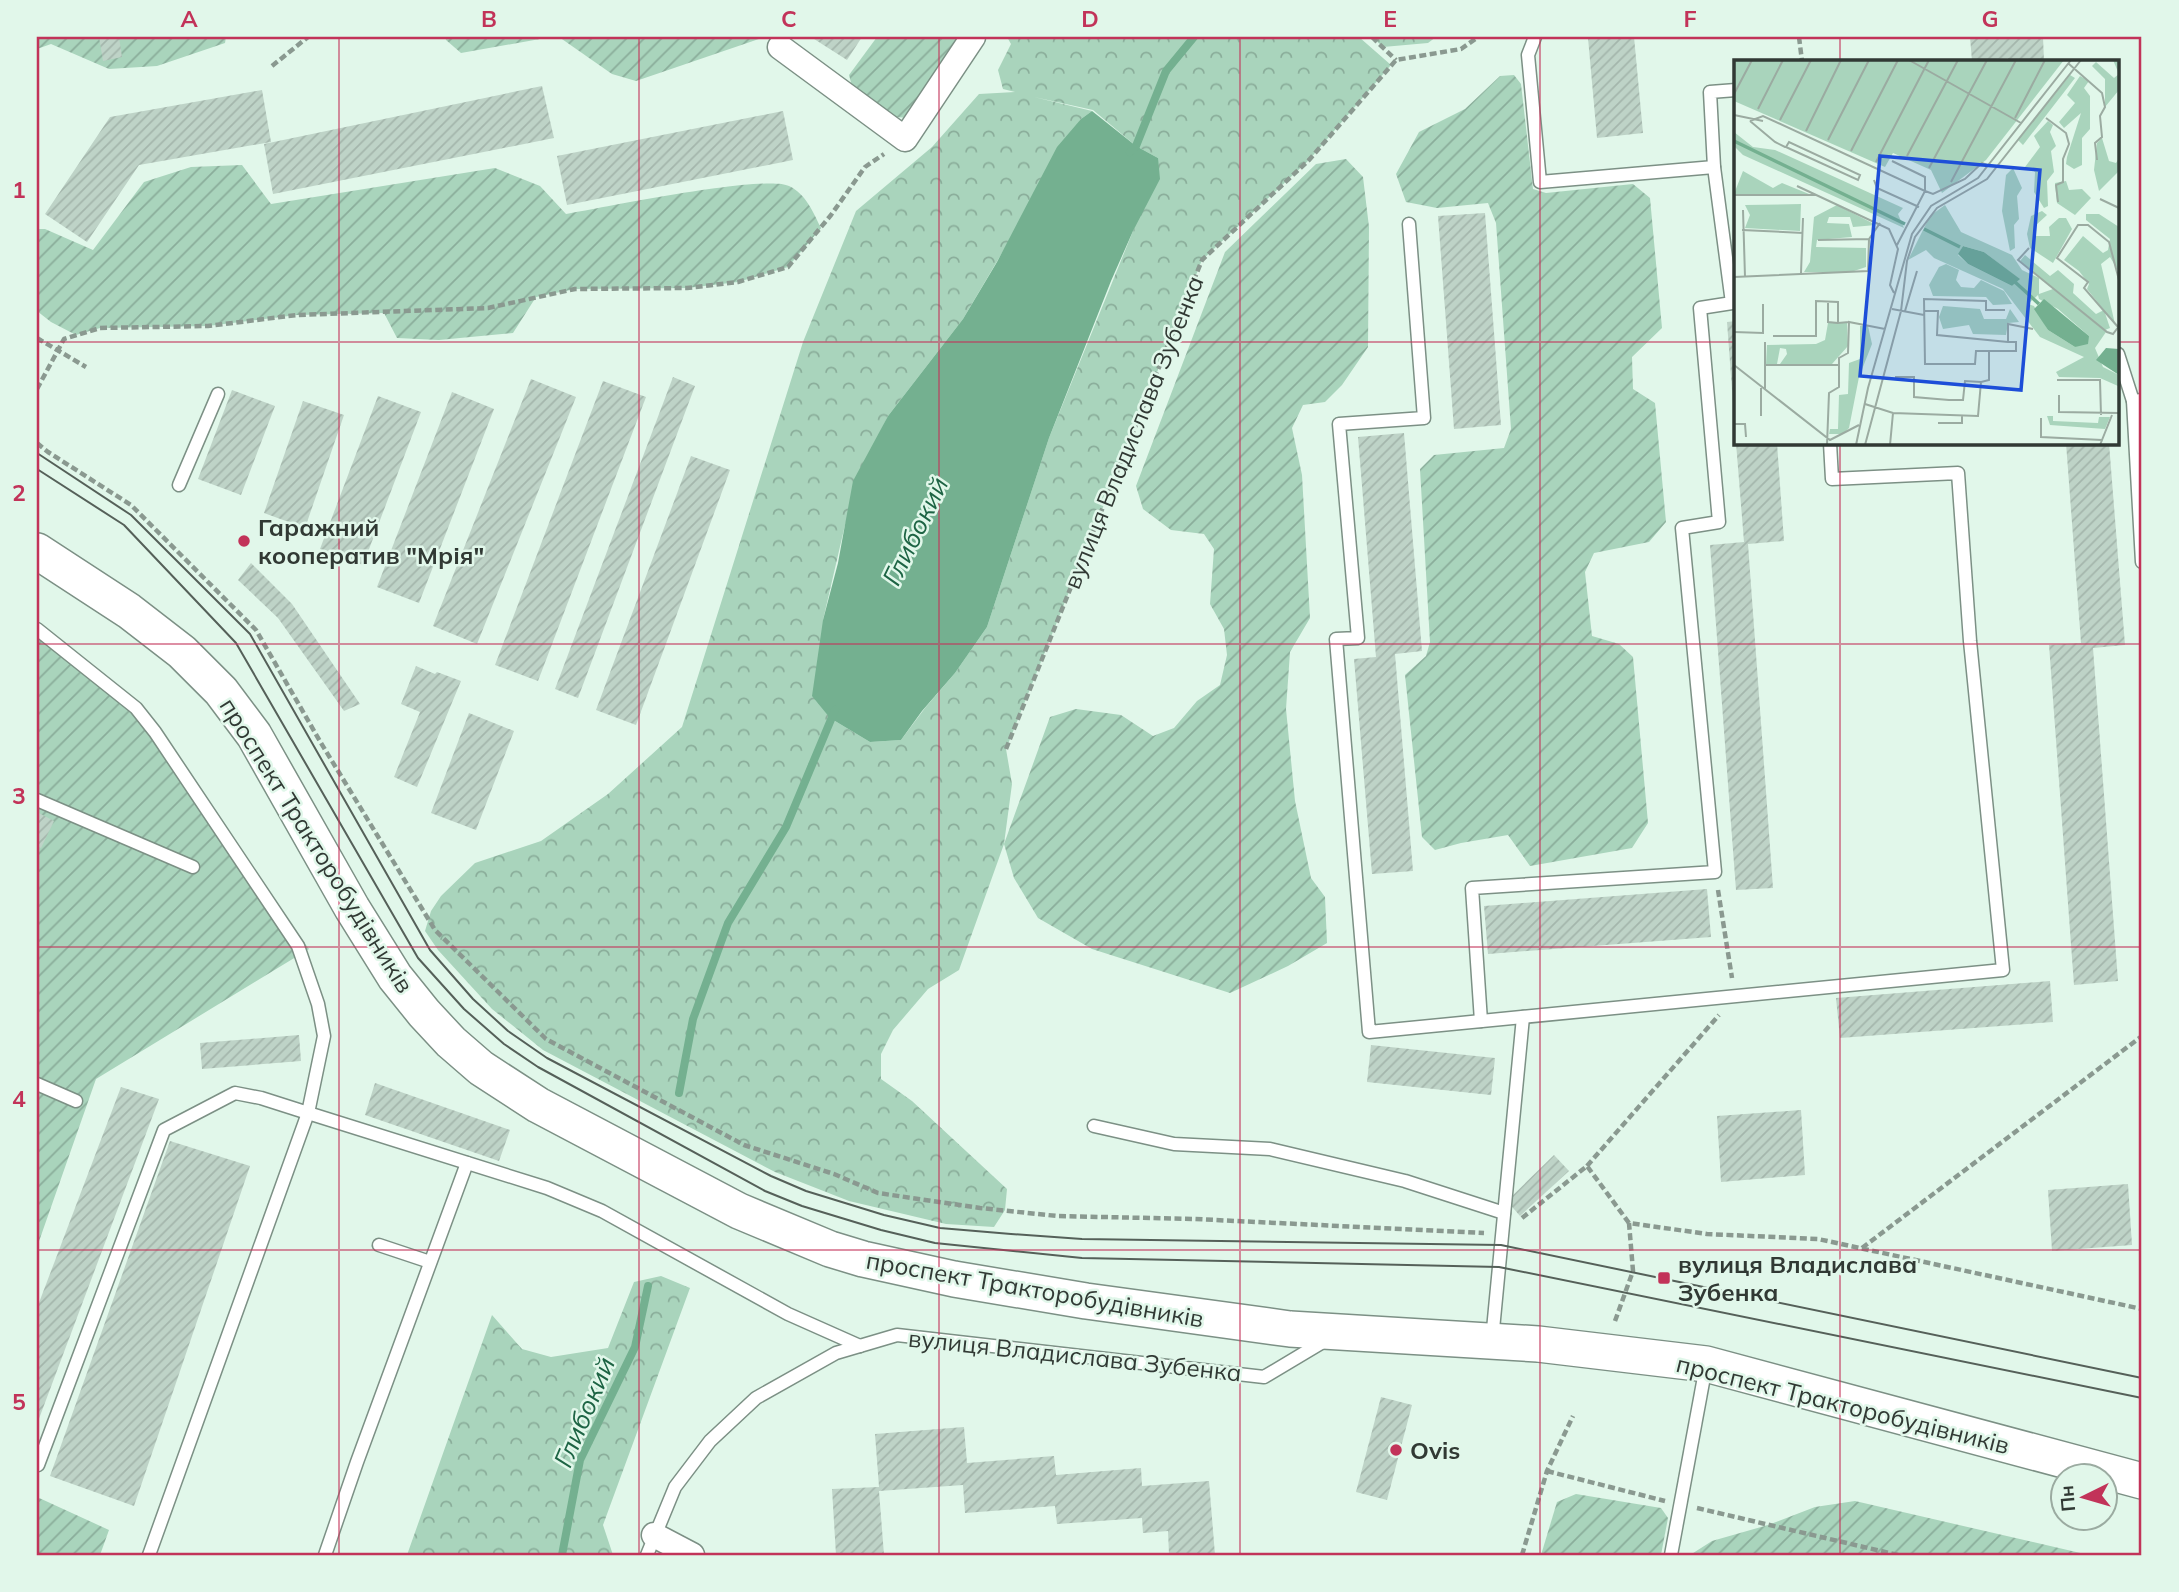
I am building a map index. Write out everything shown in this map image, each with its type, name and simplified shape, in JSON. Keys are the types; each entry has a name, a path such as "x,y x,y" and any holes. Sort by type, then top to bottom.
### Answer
{"main road":[{"name":"проспект Тракторобудівників","path":"37,551 129,611 182,652 221,691 254,735 394,977 451,1042 481,1068 509,1087 612,1146 739,1212 830,1249 905,1270 1074,1299 1213,1320 1338,1333 1492,1340 1604,1350 1706,1364 2142,1481"}],"street":[{"path":"780,47 905,139 973,37"},
{"path":"651,1545 692,1555"}],"lane":[{"path":"1535,37 1528,55 1540,182 1714,167"},
{"path":"1481,1021 1472,888 1715,872 1682,528 1719,522 1700,308 1732,303 1714,167 1710,92 1734,90"},
{"path":"1409,224 1424,418 1339,424 1358,638 1336,639 1369,1032 2003,970 1970,641 1958,473 1832,479 1830,444"},
{"path":"2120,359 2138,400 2142,562"},
{"path":"179,485 218,394"},
{"path":"37,629 136,708 155,732 298,946 318,1004 324,1036 308,1113 149,1555"},
{"path":"37,800 193,867"},
{"path":"1492,1340 1523,1017"},
{"path":"37,1084 76,1101"},
{"path":"38,1465 164,1130 235,1093 261,1098 548,1188 602,1211 788,1314 860,1346"},
{"path":"1094,1126 1174,1144 1270,1149 1405,1181 1504,1213"},
{"path":"326,1555 357,1462 467,1163"},
{"path":"379,1245 430,1262"},
{"name":"вулиця Владислава Зубенка","path":"651,1545 675,1488 710,1441 756,1398 835,1353 897,1335 1264,1377 1338,1333"},
{"path":"1671,1555 1706,1364"}],"path":[{"path":"272,66 308,37"},
{"path":"1372,37 1396,60 1461,49 1478,37"},
{"path":"1800,37 1802,60"},
{"name":"вулиця Владислава Зубенка","path":"1006,749 1202,260 1309,160 1396,60"},
{"path":"37,389 64,339 100,328 208,326 297,315 488,308 575,289 687,288 738,282 788,267 831,215 864,167 905,139"},
{"path":"37,338 86,367"},
{"path":"37,443 131,505 256,630 435,930 546,1039 744,1145 834,1174 878,1194 1057,1216 1195,1219 1502,1234 1587,1166 1735,996 1715,872"},
{"path":"1862,1248 2142,1036"},
{"path":"1587,1166 1629,1223 1633,1271 1615,1321"},
{"path":"1629,1223 1707,1234 1818,1239 2142,1309"},
{"path":"1522,1555 1547,1471 1573,1416"},
{"path":"1547,1471 1898,1555"}],"green space":[{"path":"37,37 226,37 225,43 157,66 109,69 51,44 37,49"},
{"path":"445,37 551,37 461,53"},
{"path":"559,37 765,37 636,81 612,74"},
{"path":"877,37 963,37 910,118 894,117 853,90 849,75"},
{"path":"1007,37 1359,37 1391,65 1309,160 1202,260 1006,749 1012,784 1004,844 959,970 928,989 893,1030 881,1054 881,1079 912,1101 1007,1189 1005,1210 994,1227 946,1224 849,1201 775,1172 543,1050 492,1009 438,950 425,931 431,911 441,896 475,863 541,841 608,794 682,727 803,342 856,211 932,147 979,94 1015,92 1003,89 998,70 1011,44","holes":["1034,97 1093,110 1136,146 1158,158 1133,231 1049,438 987,627 955,673 901,740 870,742 830,718 823,620 845,525 873,447 888,416 963,319 1081,119 1092,111"]},
{"path":"1372,37 1436,37 1428,43 1383,47"},
{"path":"1514,75 1521,84 1533,189 1546,193 1633,184 1650,198 1662,328 1632,357 1633,389 1655,403 1666,522 1649,542 1594,553 1585,572 1592,636 1619,644 1633,657 1648,823 1632,848 1530,866 1508,835 1435,850 1422,837 1405,675 1426,656 1430,642 1420,469 1434,455 1504,448 1511,429 1496,223 1488,203 1437,208 1406,202 1396,174 1419,132 1465,109 1500,76"},
{"path":"1346,159 1363,177 1369,227 1368,347 1342,385 1325,402 1303,405 1292,428 1302,475 1310,618 1290,652 1286,709 1295,801 1311,878 1325,897 1327,943 1288,966 1230,993 1092,949 1038,918 1014,878 1004,844 1050,717 1076,709 1121,715 1153,736 1174,728 1197,701 1220,685 1227,655 1224,629 1210,604 1214,549 1204,534 1171,530 1143,509 1136,486 1225,252 1316,164"},
{"path":"242,165 271,204 495,168 540,186 566,214 717,188 774,184 795,189 808,204 821,228 788,267 738,282 687,288 575,289 536,297 513,333 439,340 397,338 384,313 297,315 208,326 100,328 76,335 37,311 37,229 45,229 93,250 144,182 191,167"},
{"path":"37,636 127,704 309,949 96,1079 37,1247"},
{"path":"661,1276 690,1288 603,1525 613,1555 407,1555 492,1315 522,1349 551,1357 608,1348 634,1282"},
{"path":"1576,1494 1661,1508 1668,1518 1661,1555 1541,1555 1557,1502"},
{"path":"37,1497 109,1530 100,1555 37,1555"},
{"path":"1855,1501 2089,1555 1690,1555 1712,1541 1768,1525 1815,1507"}],"water":[{"path":"1092,111 1136,146 1158,158 1160,179 1111,281 1049,438 987,627 955,673 901,740 870,742 830,718 812,696 823,620 838,563 853,481 888,416 963,319 997,262 1057,147 1081,119"}],"building":[{"path":"99,37 119,37 122,57 103,61"},
{"path":"811,37 862,37 847,60"},
{"path":"1634,37 1643,133 1597,138 1588,38"},
{"path":"1970,37 2043,37 2044,60 1972,60"},
{"path":"542,86 554,138 273,194 264,144"},
{"path":"262,90 271,142 139,165 87,242 45,214 110,117"},
{"path":"783,111 793,160 567,205 557,156"},
{"path":"1485,213 1501,425 1454,429 1438,216"},
{"path":"1734,321 1734,417 1727,322"},
{"path":"673,377 695,386 578,698 555,689"},
{"path":"531,379 576,397 477,644 433,626"},
{"path":"603,381 646,397 538,681 495,665"},
{"path":"232,390 275,406 241,495 198,479"},
{"path":"452,392 494,409 419,603 377,587"},
{"path":"378,396 421,412 363,565 320,549"},
{"path":"303,401 344,415 305,528 264,513"},
{"path":"1404,433 1422,651 1395,654 1413,871 1372,874 1354,659 1376,657 1358,437"},
{"path":"1736,444 1777,444 1784,541 1748,544 1773,888 1736,890 1710,545 1744,542"},
{"path":"2066,444 2109,444 2125,645 2093,648 2118,981 2074,985 2049,645 2081,643"},
{"path":"691,456 730,470 636,725 596,710"},
{"path":"251,563 292,604 360,704 344,711 278,618 238,580"},
{"path":"416,666 461,681 417,787 394,777 420,712 401,704"},
{"path":"469,713 514,731 476,830 431,813"},
{"path":"37,812 54,821 41,848 37,846"},
{"path":"1707,889 1711,937 1488,954 1484,906"},
{"path":"2050,981 2053,1022 1840,1038 1836,998"},
{"path":"299,1035 301,1061 202,1069 200,1043"},
{"path":"1371,1045 1495,1058 1491,1095 1367,1082"},
{"path":"375,1083 510,1130 499,1161 365,1115"},
{"path":"121,1087 159,1099 37,1424 37,1308"},
{"path":"1801,1110 1805,1175 1721,1182 1717,1116"},
{"path":"170,1141 250,1166 134,1506 50,1476"},
{"path":"1554,1155 1569,1171 1520,1216 1507,1201"},
{"path":"2128,1184 2132,1245 2052,1251 2048,1190"},
{"path":"1381,1397 1412,1405 1387,1500 1356,1492"},
{"path":"964,1427 967,1463 1054,1456 1056,1475 1141,1468 1142,1486 1209,1481 1215,1555 1169,1555 1168,1531 1143,1533 1142,1518 1057,1524 1055,1506 965,1513 963,1485 879,1491 884,1555 836,1555 832,1489 879,1487 875,1434"}],"waterway":[{"name":"Глибокий","path":"1130,152 1136,146 1166,71 1194,37"},
{"name":"Глибокий","path":"679,1093 693,1019 728,923 786,827 835,710"},
{"name":"Глибокий","path":"562,1555 580,1460 635,1347 648,1286"}],"tram line":[{"path":"37,453 131,515 250,634 430,950 473,999 508,1031 547,1058 771,1176 806,1191 884,1215 940,1228 1082,1239 1501,1245 2142,1378"},
{"path":"37,469 124,525 236,643 418,958 464,1009 504,1044 538,1067 765,1191 802,1206 935,1243 1082,1258 1499,1267 2142,1398"}],"place":[{"name":"Гаражний кооператив \"Мрія\"","path":"244,541"},
{"name":"вулиця Владислава Зубенка","path":"1664,1278"},
{"name":"Ovis","path":"1396,1450"}]}
